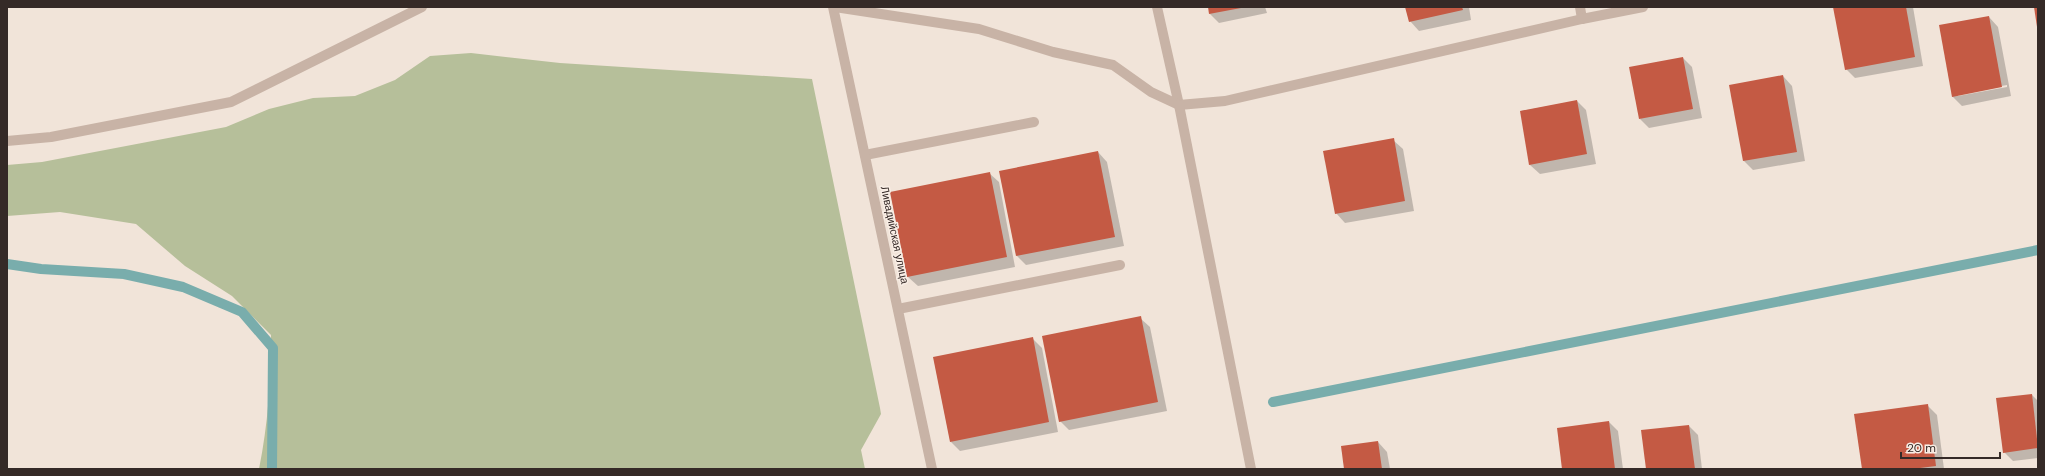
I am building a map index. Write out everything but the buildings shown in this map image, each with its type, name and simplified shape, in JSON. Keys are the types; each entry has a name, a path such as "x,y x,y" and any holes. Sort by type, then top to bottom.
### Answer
{"street":[{"path":"7,141 51,137 231,102 422,7"},
{"path":"834,7 979,29 1053,52 1113,65 1151,92 1179,105 1225,101 1582,19 1643,7"},
{"name":"Ливадийская улица","path":"834,7 932,469"},
{"path":"1157,7 1179,105 1251,469"},
{"path":"1580,7 1582,19"},
{"path":"866,155 1034,122"},
{"path":"898,309 1120,265"}],"green space":[{"path":"471,53 560,63 812,79 881,414 861,450 865,469 259,469 265,436 271,335 232,296 185,266 136,224 60,212 7,216 7,165 42,162 226,127 269,109 313,98 355,96 395,80 430,56"}],"waterway":[{"path":"1273,402 2038,250"},
{"path":"7,264 41,269 124,274 183,287 242,312 273,348 272,469"}]}
